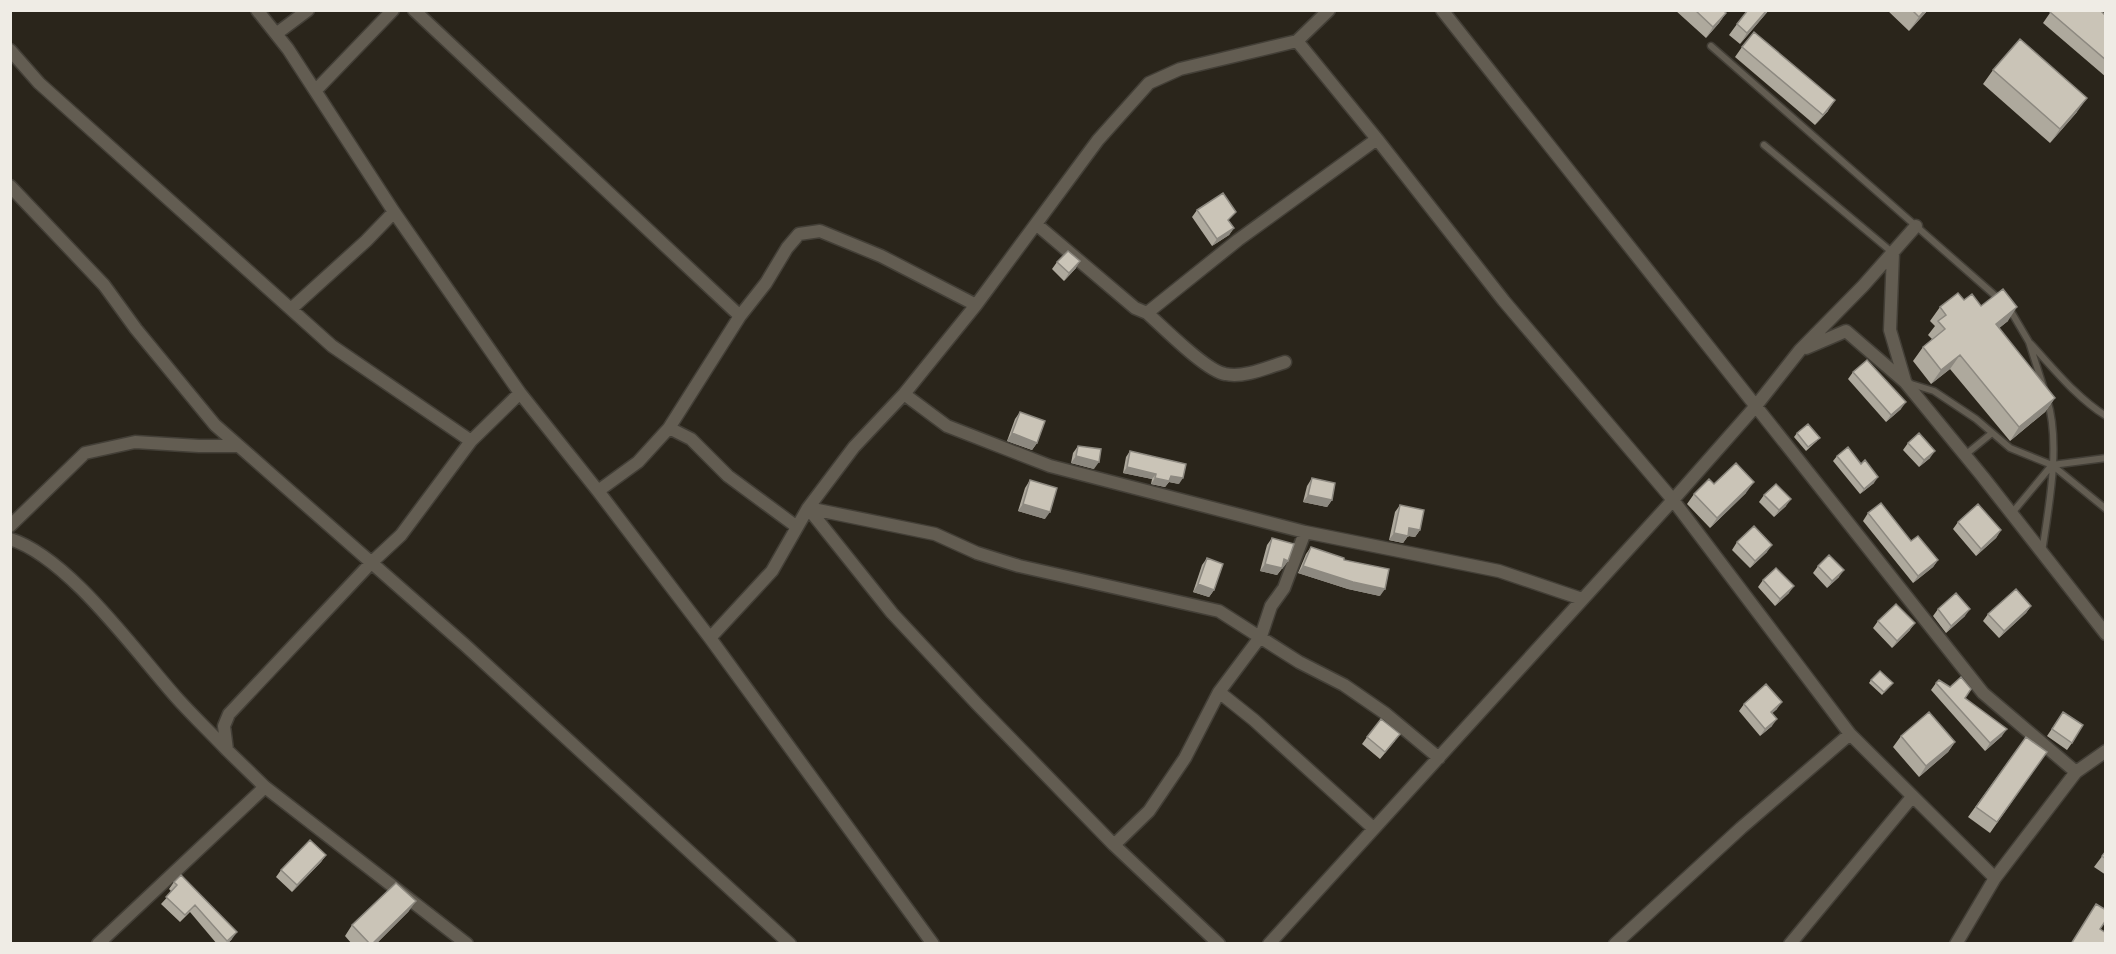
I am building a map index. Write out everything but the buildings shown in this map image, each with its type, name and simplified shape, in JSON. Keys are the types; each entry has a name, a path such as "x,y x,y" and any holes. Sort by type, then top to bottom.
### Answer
{"street":[{"path":"257,10 316,90 394,212 520,393 710,638 933,944"},
{"path":"276,34 308,10"},
{"path":"316,90 393,10"},
{"path":"414,10 740,316"},
{"path":"710,638 772,571 808,508 854,447 904,394 976,305 1098,140 1149,83 1180,69 1297,40 1329,10"},
{"path":"1442,10 1983,693 2076,772"},
{"path":"1297,40 1504,301 1673,501 1850,734 1995,878"},
{"path":"10,50 39,83 332,346 471,441"},
{"path":"1147,313 1238,240 1377,139"},
{"path":"10,186 104,285 136,329 214,425 465,645 790,944"},
{"path":"291,309 366,241 394,212"},
{"path":"1036,224 1135,308 1147,313 1209,367 1223,374 1238,375 1285,362"},
{"path":"1269,944 1582,598 1673,501 1755,407 1800,350 1916,226"},
{"path":"598,491 638,462 669,428 740,316 766,283 787,248 800,234 820,231 881,256 976,305"},
{"path":"1893,253 1890,330 1905,382"},
{"path":"1800,350 1846,332 1905,382 2106,634"},
{"path":"227,750 224,726 229,714 401,535 471,441 520,393"},
{"path":"904,394 947,426 1050,466 1305,532 1499,572 1582,598"},
{"path":"669,428 690,439 728,476 798,527"},
{"path":"10,526 85,453 135,442 238,446"},
{"path":"808,508 935,534 977,554 1019,566 1219,611 1299,662 1361,696 1439,758"},
{"path":"808,508 892,613 977,704 1114,845 1219,944"},
{"path":"1114,845 1149,811 1185,758 1219,692 1261,636 1271,606 1284,588 1305,532"},
{"path":"10,539 26,544 68,577 93,602 177,698 265,787 467,944"},
{"path":"1219,692 1254,720 1373,828"},
{"path":"1615,944 1741,828 1850,734"},
{"path":"1956,944 1995,878 2076,772 2106,751"},
{"path":"98,944 265,787"},
{"path":"1790,944 1912,797"}],"lane":[{"path":"1711,46 2010,309 2029,342 2052,417 2051,493 2042,553"},
{"path":"1764,145 1893,253"},
{"path":"2029,342 2087,402 2106,416"},
{"path":"1905,382 1934,391 1976,419 2010,448 2052,465 2106,509"},
{"path":"1965,455 1992,433"},
{"path":"2012,514 2052,465 2106,458"}]}
